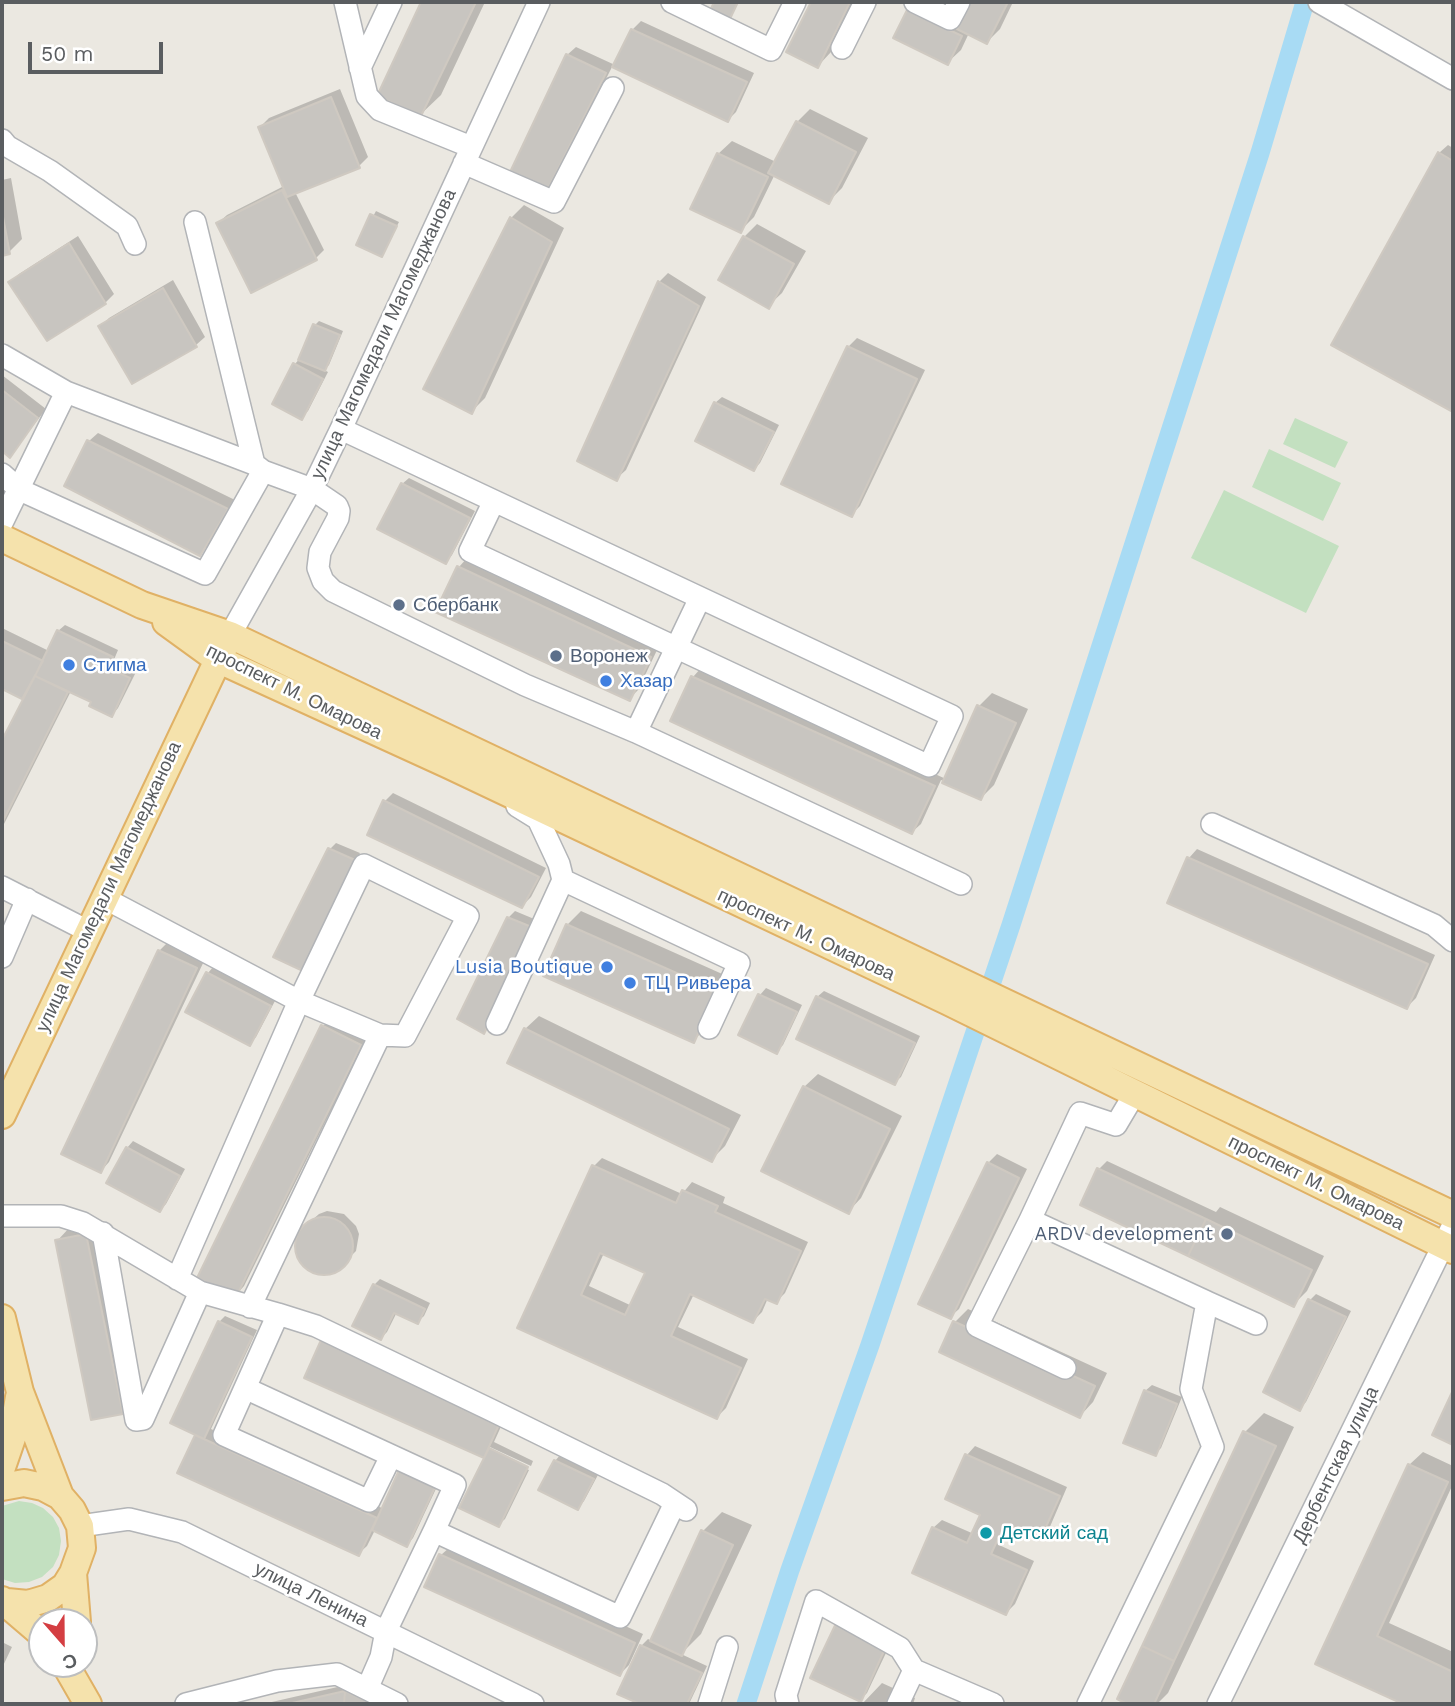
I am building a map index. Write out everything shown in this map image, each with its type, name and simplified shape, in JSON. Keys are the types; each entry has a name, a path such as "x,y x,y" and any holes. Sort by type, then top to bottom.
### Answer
{"main road":[{"path":"2,538 142,605"},
{"name":"проспект М. Омарова","path":"142,605 230,635 998,1013 1453,1215"},
{"name":"проспект М. Омарова","path":"142,605 217,659 952,990"},
{"name":"улица Магомедали Магомеджановa","path":"217,659 230,635"},
{"name":"улица Магомедали Магомеджанова","path":"2,1115 217,659"},
{"name":"проспект М. Омарова","path":"998,1013 1135,1093 1450,1240"},
{"path":"2,1318 20,1392 60,1496 72,1510 80,1526 82,1548 65,1586 48,1598 28,1604 4,1601"},
{"path":"2,1467 12,1438 20,1392"},
{"path":"2,1487 24,1483 43,1487 60,1496"},
{"path":"73,1573 76,1608"},
{"path":"4,1601 28,1622"},
{"path":"74,1678 90,1704"},
{"path":"86,1678 90,1704"}],"street":[{"path":"345,2 367,96 380,110 554,201 613,88"},
{"path":"360,68 391,2"},
{"name":"улица Магомедали Магомеджановa","path":"230,635 312,489 539,2"},
{"path":"672,2 771,50 795,2"},
{"path":"842,48 865,2"},
{"path":"915,2 950,19 959,2"},
{"path":"1333,6 1453,79"},
{"path":"2,139 7,146 50,171 127,226 135,244"},
{"path":"2,474 20,490 205,574 258,468 195,222"},
{"path":"2,355 66,392 312,489 337,506 338,518 320,552 318,568 323,581 333,591 525,685 636,732 961,884"},
{"path":"2,523 66,392"},
{"path":"341,429 952,716 929,766 470,551 494,501"},
{"path":"636,732 700,598"},
{"path":"449,765 538,819 559,864 562,880 498,1024"},
{"path":"1212,824 1434,925 1453,941"},
{"path":"104,898 299,1001 380,1035 405,1036 468,916 364,865 299,1001 177,1279"},
{"path":"562,880 739,963 709,1028"},
{"path":"2,887 88,931"},
{"path":"2,957 27,900"},
{"path":"250,1307 380,1035"},
{"path":"1065,1368 977,1326 1080,1113 1116,1125 1135,1093"},
{"path":"2,1216 61,1216 83,1223 200,1292 316,1326 681,1506 620,1617 434,1531"},
{"path":"1030,1220 1256,1325"},
{"path":"103,1233 136,1420 143,1419 200,1292"},
{"name":"Дербентская улица","path":"1218,1704 1450,1240"},
{"path":"1088,1704 1213,1447 1191,1389 1207,1303"},
{"path":"278,1314 224,1435 369,1501 391,1456"},
{"path":"245,1388 454,1485 386,1631 381,1657 367,1689"},
{"name":"улица Ленина","path":"80,1526 129,1519 182,1532 386,1631 497,1695 533,1704"},
{"path":"789,1704 786,1695 817,1601 900,1648 914,1670 993,1704"},
{"path":"709,1704 727,1647"},
{"path":"898,1704 914,1670"},
{"path":"186,1704 277,1681 337,1674 397,1704"}],"green space":[{"path":"1295,418 1348,442 1335,468 1283,444"},
{"path":"1269,449 1341,483 1323,521 1252,487"},
{"path":"1224,490 1339,546 1306,613 1191,558"},
{"path":"19,1501 43,1508 53,1517 59,1528 61,1541 59,1555 53,1567 42,1577 15,1583 2,1579 2,1506"}],"building":[{"path":"421,2 476,2 421,116 377,96"},
{"path":"714,2 738,2 729,21 709,13"},
{"path":"811,2 850,2 818,68 786,52"},
{"path":"970,2 1008,2 987,44 957,29"},
{"path":"907,10 962,36 948,65 893,38"},
{"path":"631,29 747,82 728,122 612,67"},
{"path":"566,54 606,73 548,189 510,172"},
{"path":"331,97 360,168 287,197 258,127"},
{"path":"796,121 856,152 829,204 768,173"},
{"path":"1438,152 1453,161 1453,412 1331,345"},
{"path":"717,153 768,177 741,233 690,209"},
{"path":"282,190 317,260 251,293 216,223"},
{"path":"2,212 10,254 2,256"},
{"path":"370,214 397,226 382,257 356,245"},
{"path":"510,217 552,242 472,414 423,389"},
{"path":"743,236 794,264 769,309 718,280"},
{"path":"69,243 106,304 47,341 8,282"},
{"path":"658,281 699,306 617,481 577,461"},
{"path":"163,288 197,347 132,384 98,326"},
{"path":"313,324 340,335 325,371 298,360"},
{"path":"847,346 917,379 852,517 781,484"},
{"path":"293,363 323,379 302,420 272,404"},
{"path":"2,390 38,418 10,458 2,451"},
{"path":"714,402 774,432 754,471 695,441"},
{"path":"87,440 228,509 200,556 64,486"},
{"path":"401,483 470,518 446,564 377,529"},
{"path":"457,566 651,657 630,701 435,612"},
{"path":"57,630 113,657 108,668 130,678 112,717 89,706 91,702 35,676"},
{"path":"2,641 43,661 22,699 2,689"},
{"path":"35,676 68,692 2,823 2,740"},
{"path":"691,676 935,786 912,834 670,721"},
{"path":"977,705 1016,723 981,800 942,783"},
{"path":"383,800 539,877 522,908 367,835"},
{"path":"328,848 355,860 303,971 273,957"},
{"path":"1187,857 1428,964 1407,1009 1167,903"},
{"path":"507,917 534,928 484,1034 457,1019"},
{"name":"ТЦ Ривьера","path":"566,924 717,991 694,1043 543,976"},
{"path":"158,950 197,968 101,1173 61,1154"},
{"path":"206,972 271,1006 250,1046 185,1012"},
{"path":"758,994 797,1012 777,1054 738,1035"},
{"path":"816,996 915,1043 895,1085 796,1039"},
{"path":"321,1025 361,1045 236,1297 197,1278"},
{"path":"524,1028 729,1129 712,1162 507,1063"},
{"path":"803,1086 890,1129 849,1214 761,1171"},
{"path":"126,1147 180,1176 160,1212 106,1183"},
{"path":"987,1162 1019,1178 951,1319 918,1304"},
{"path":"592,1165 676,1203 682,1190 718,1206 715,1212 801,1251 777,1304 765,1299 753,1323 690,1294 671,1336 741,1368 717,1419 517,1328","holes":["600,1253 645,1273 625,1315 581,1295"]},
{"path":"1097,1168 1206,1219 1188,1256 1080,1205"},
{"path":"324,1217 335,1219 348,1230 353,1246 351,1257 340,1270 324,1275 313,1273 300,1262 295,1246 297,1235 308,1222"},
{"path":"1206,1219 1312,1270 1294,1307 1188,1256"},
{"path":"86,1234 123,1414 91,1420 55,1240"},
{"path":"373,1284 425,1309 418,1324 394,1313 381,1340 352,1326"},
{"path":"1308,1299 1346,1317 1300,1411 1263,1392"},
{"path":"218,1321 252,1337 204,1439 170,1423"},
{"path":"953,1321 1095,1386 1080,1418 939,1352"},
{"path":"321,1340 501,1420 484,1458 304,1378"},
{"path":"1144,1390 1177,1404 1156,1456 1123,1443"},
{"path":"1453,1390 1453,1445 1432,1435"},
{"path":"1243,1431 1276,1446 1174,1661 1142,1646"},
{"path":"195,1435 377,1518 359,1556 177,1473"},
{"path":"489,1448 528,1467 499,1527 459,1508"},
{"name":"Детский сад","path":"965,1454 1060,1496 1040,1540 1005,1524 991,1554 1027,1570 1006,1615 912,1573 932,1527 967,1543 980,1515 945,1499"},
{"path":"554,1460 594,1479 578,1510 538,1490"},
{"path":"1408,1464 1448,1482 1377,1636 1453,1672 1453,1704 1403,1704 1315,1664"},
{"path":"400,1468 436,1485 407,1547 372,1530"},
{"path":"701,1530 733,1545 682,1656 650,1641"},
{"path":"439,1554 635,1643 620,1676 424,1587"},
{"path":"838,1619 888,1642 861,1702 810,1678"},
{"path":"640,1645 702,1673 687,1704 640,1704 617,1694"},
{"path":"1142,1646 1174,1661 1154,1704 1127,1704 1117,1699"},
{"path":"345,1691 344,1704 288,1704"},
{"path":"345,1691 373,1704 344,1704"}],"waterway":[{"path":"746,1704 1011,925 1260,153 1305,2"}],"place":[{"name":"Сбербанк","path":"399,605"},
{"name":"Воронеж","path":"556,656"},
{"name":"Стигма","path":"69,665"},
{"name":"Хазар","path":"606,681"},
{"name":"Lusia Boutique","path":"607,967"},
{"name":"ТЦ Ривьера","path":"630,983"},
{"name":"ARDV development","path":"1227,1234"},
{"name":"Детский сад","path":"986,1533"}]}
